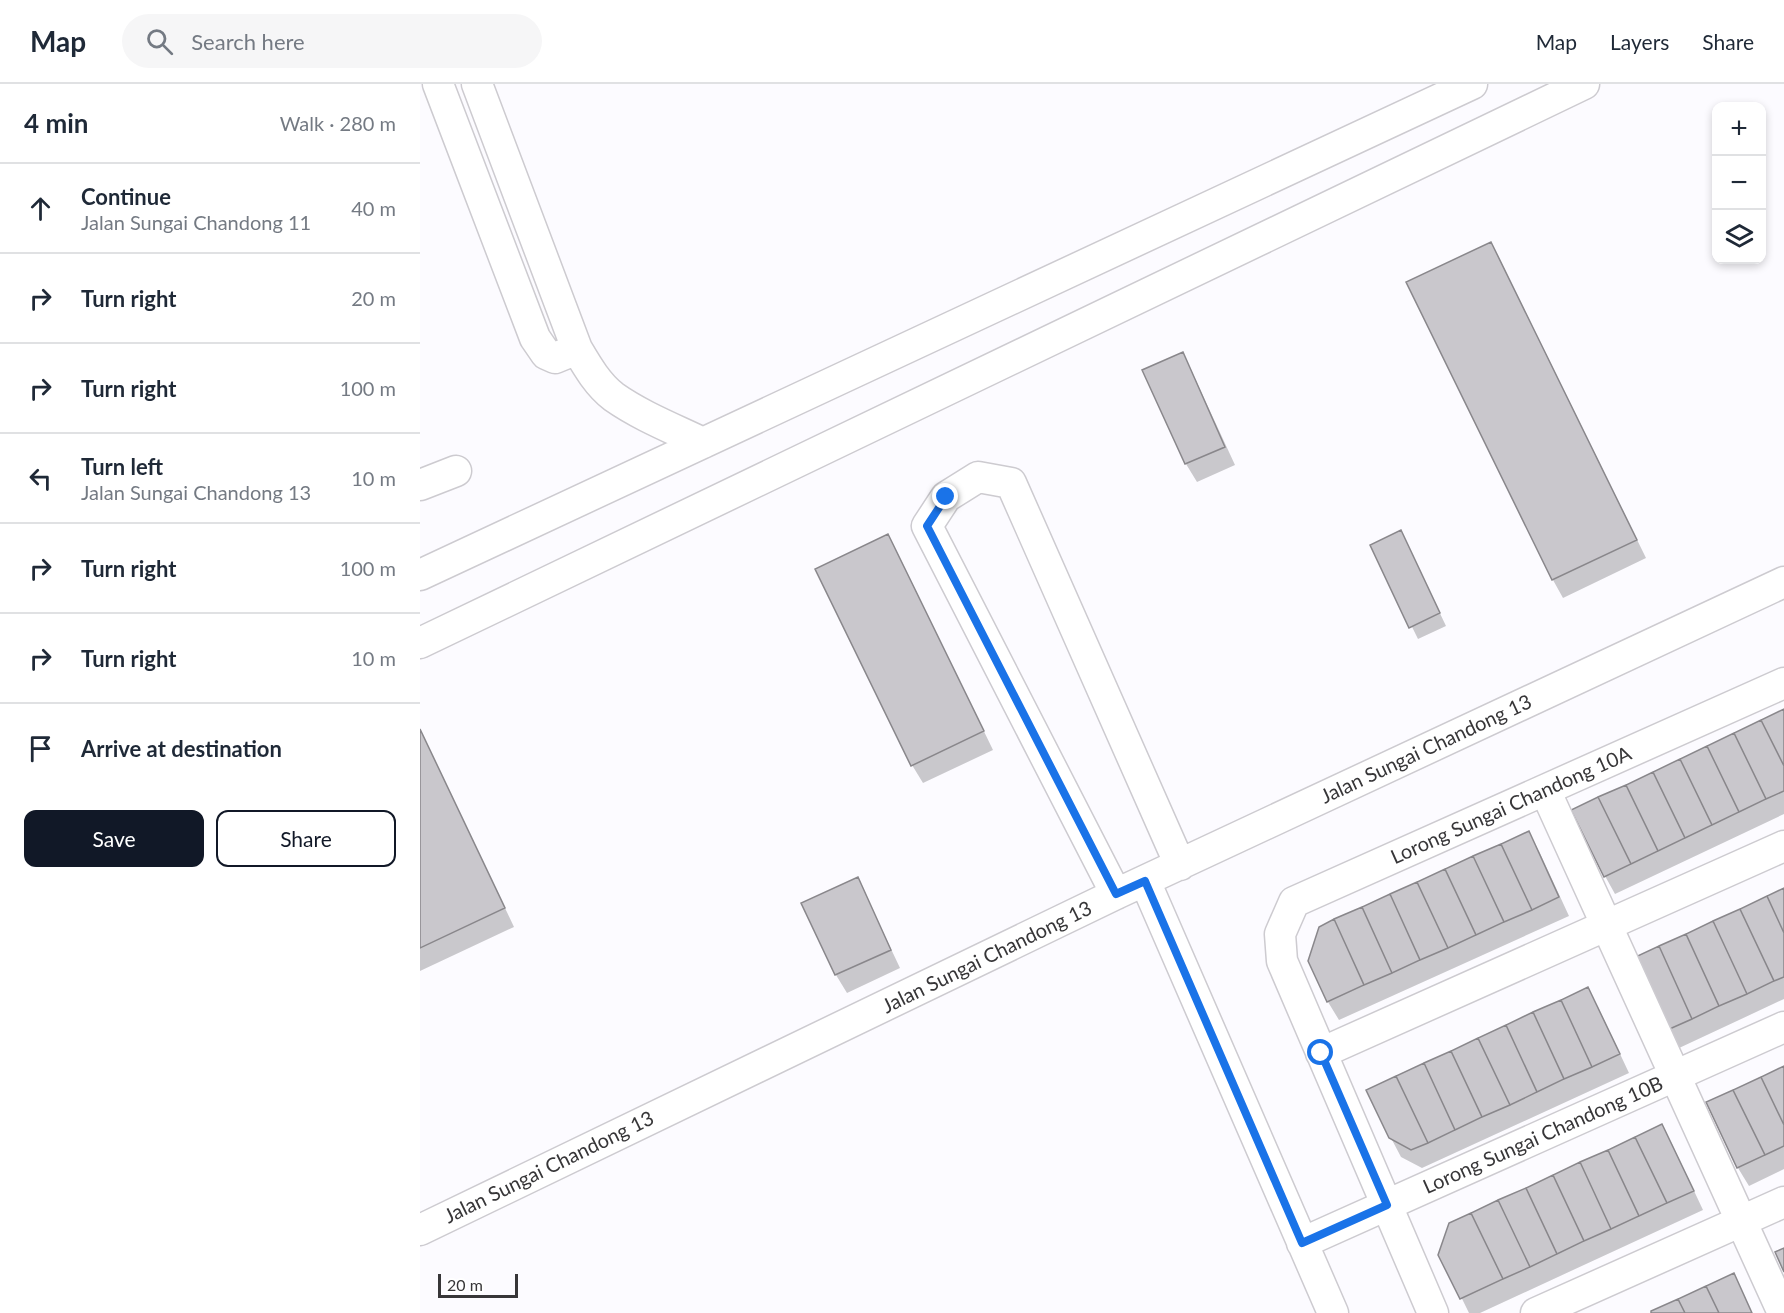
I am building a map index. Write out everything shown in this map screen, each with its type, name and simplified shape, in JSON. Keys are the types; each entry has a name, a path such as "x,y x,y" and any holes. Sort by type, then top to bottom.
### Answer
{"street":[{"path":"438,84 535,338 546,354 555,358 577,349"},
{"path":"477,84 577,349 590,371 613,396 651,418 703,443"},
{"path":"420,575 1472,84"},
{"path":"420,643 1584,84"},
{"path":"420,485 456,471"},
{"path":"1116,894 927,526 946,497 978,477 1011,483 1180,865"},
{"name":"Jalan Sungai Chandong 13","path":"420,1230 1116,894 1784,582"},
{"name":"Lorong Sungai Chandong 10A","path":"1321,1053 1282,961 1280,934 1294,902 1784,683"},
{"path":"1545,790 1783,1313"},
{"path":"1433,1313 1321,1053 1784,846"},
{"path":"1145,881 1333,1313"},
{"name":"Lorong Sungai Chandong 10B","path":"1302,1243 1784,1027"},
{"path":"1536,1313 1784,1202"}],"building":[{"path":"1491,242 1637,540 1552,580 1406,282"},
{"path":"1183,352 1225,447 1185,464 1142,370"},
{"path":"1401,530 1440,613 1409,628 1370,545"},
{"path":"888,534 984,731 911,766 815,569"},
{"path":"1784,709 1784,766 1761,720"},
{"path":"1761,720 1784,766 1784,791 1766,799 1734,733"},
{"path":"420,729 505,908 420,948"},
{"path":"1734,733 1766,799 1739,812 1707,746"},
{"path":"1707,746 1739,812 1712,825 1680,759"},
{"path":"1680,759 1712,825 1685,838 1653,772"},
{"path":"1653,772 1685,838 1658,851 1626,785"},
{"path":"1626,785 1658,851 1631,864 1598,797"},
{"path":"1598,797 1631,864 1604,877 1571,810"},
{"path":"1529,831 1559,897 1532,910 1501,844"},
{"path":"1501,844 1532,910 1504,922 1473,856"},
{"path":"1473,856 1504,922 1476,935 1445,869"},
{"path":"1445,869 1476,935 1448,948 1417,882"},
{"path":"858,877 891,950 835,975 801,903"},
{"path":"1417,882 1448,948 1420,960 1390,894"},
{"path":"1784,888 1784,933 1767,896"},
{"path":"1390,894 1420,960 1392,973 1362,907"},
{"path":"1767,896 1784,933 1784,977 1774,981 1740,909"},
{"path":"1362,907 1392,973 1364,985 1334,919"},
{"path":"1740,909 1774,981 1747,994 1713,921"},
{"path":"1334,919 1364,985 1327,1002 1308,961 1319,927"},
{"path":"1713,921 1747,994 1719,1006 1686,934"},
{"path":"1686,934 1719,1006 1692,1019 1659,946"},
{"path":"1659,946 1692,1019 1665,1031 1631,959"},
{"path":"1588,987 1620,1054 1592,1067 1561,1000"},
{"path":"1561,1000 1592,1067 1564,1079 1533,1012"},
{"path":"1533,1012 1564,1079 1537,1092 1506,1025"},
{"path":"1506,1025 1537,1092 1510,1105 1478,1038"},
{"path":"1478,1038 1510,1105 1482,1117 1451,1051"},
{"path":"1451,1051 1482,1117 1455,1130 1424,1063"},
{"path":"1424,1063 1455,1130 1428,1143 1396,1076"},
{"path":"1784,1066 1784,1125 1761,1077"},
{"path":"1396,1076 1428,1143 1411,1150 1389,1138 1366,1090"},
{"path":"1761,1077 1784,1125 1784,1146 1765,1155 1733,1090"},
{"path":"1733,1090 1765,1155 1737,1168 1706,1102"},
{"path":"1662,1124 1694,1191 1667,1203 1635,1137"},
{"path":"1635,1137 1667,1203 1639,1216 1608,1150"},
{"path":"1608,1150 1639,1216 1611,1229 1580,1162"},
{"path":"1580,1162 1611,1229 1584,1241 1553,1175"},
{"path":"1553,1175 1584,1241 1557,1254 1526,1188"},
{"path":"1526,1188 1557,1254 1530,1267 1498,1200"},
{"path":"1498,1200 1530,1267 1503,1279 1471,1213"},
{"path":"1471,1213 1503,1279 1460,1299 1438,1255 1449,1223"},
{"path":"1784,1248 1784,1272 1775,1252"},
{"path":"1734,1273 1752,1313 1719,1313 1706,1286"},
{"path":"1706,1286 1719,1313 1685,1313 1678,1299"},
{"path":"1678,1299 1685,1313 1651,1313 1651,1311"}],"route":[{"path":"946,497 927,526 1116,894 1145,881 1302,1243 1387,1205 1321,1053"}]}
